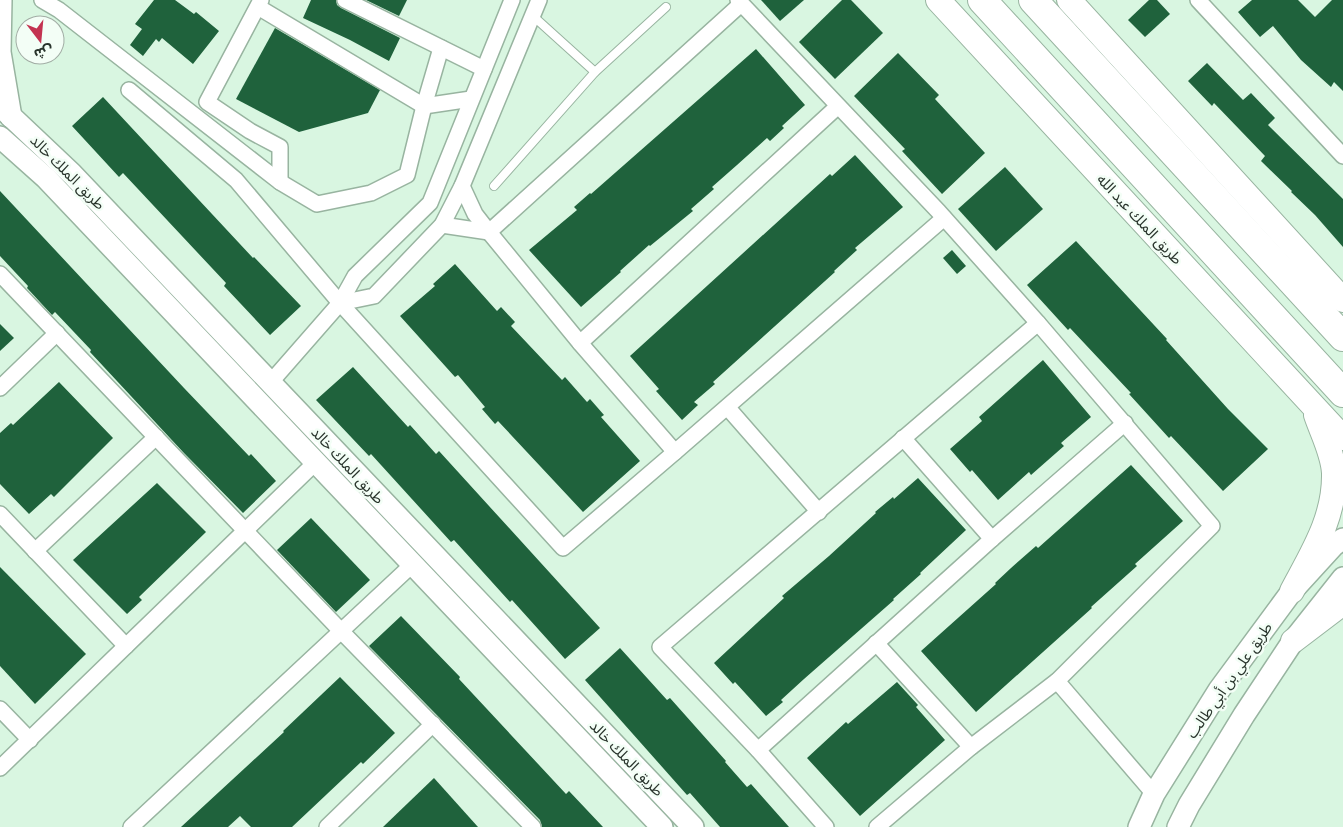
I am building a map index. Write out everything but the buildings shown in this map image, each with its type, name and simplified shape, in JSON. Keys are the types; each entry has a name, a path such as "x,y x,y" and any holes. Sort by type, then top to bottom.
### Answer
{"highway":[{"name":"طريق الملك عبد الله","path":"982,0 1343,393"},
{"path":"1032,0 1343,337"}],"main road":[{"path":"1,0 0,52 6,112"},
{"name":"طريق الملك عبد الله","path":"938,0 1343,438"},
{"path":"1069,0 1343,300"},
{"name":"طريق الملك خالد","path":"6,112 72,174 692,827"},
{"name":"طريق الملك خالد","path":"0,137 46,178 662,827"},
{"path":"1311,404 1343,423"},
{"path":"1292,591 1322,533 1331,510 1334,472 1328,446 1311,404"},
{"name":"طريق علي بن أبي طالب","path":"1139,827 1154,794 1218,690 1292,591 1340,539"},
{"name":"طريق علي بن أبي طالب","path":"1178,827 1189,805 1244,715 1293,641 1343,578"},
{"path":"1293,641 1343,603"}],"street":[{"path":"42,0 59,10 280,182 317,204 371,193 407,175 441,48"},
{"path":"345,0 484,69"},
{"path":"270,383 340,303 355,276 430,203 512,0"},
{"path":"340,303 374,296 442,225 462,186 539,0"},
{"path":"1198,0 1343,156"},
{"path":"489,232 740,2 944,218 1038,323 1212,526 1057,681 971,747 877,827"},
{"path":"280,182 280,147 250,131 207,102 259,4 424,106 471,99"},
{"path":"129,90 236,180 340,303 563,548 728,408 944,218"},
{"path":"580,343 838,107"},
{"path":"462,186 475,214 489,232 580,343 675,452"},
{"path":"442,225 489,232"},
{"path":"0,274 530,826"},
{"path":"826,827 758,750 660,647 820,512 1038,323"},
{"path":"0,388 57,333"},
{"path":"728,408 820,512"},
{"path":"758,750 992,539 1125,423"},
{"path":"35,551 156,437"},
{"path":"904,438 992,539"},
{"path":"0,768 316,462"},
{"path":"0,514 126,646"},
{"path":"131,827 413,564"},
{"path":"876,643 971,747"},
{"path":"1057,681 1154,794"},
{"path":"0,708 30,740"},
{"path":"327,827 433,724"}],"lane":[{"path":"494,186 595,72 666,7"},
{"path":"533,16 595,72"}]}
